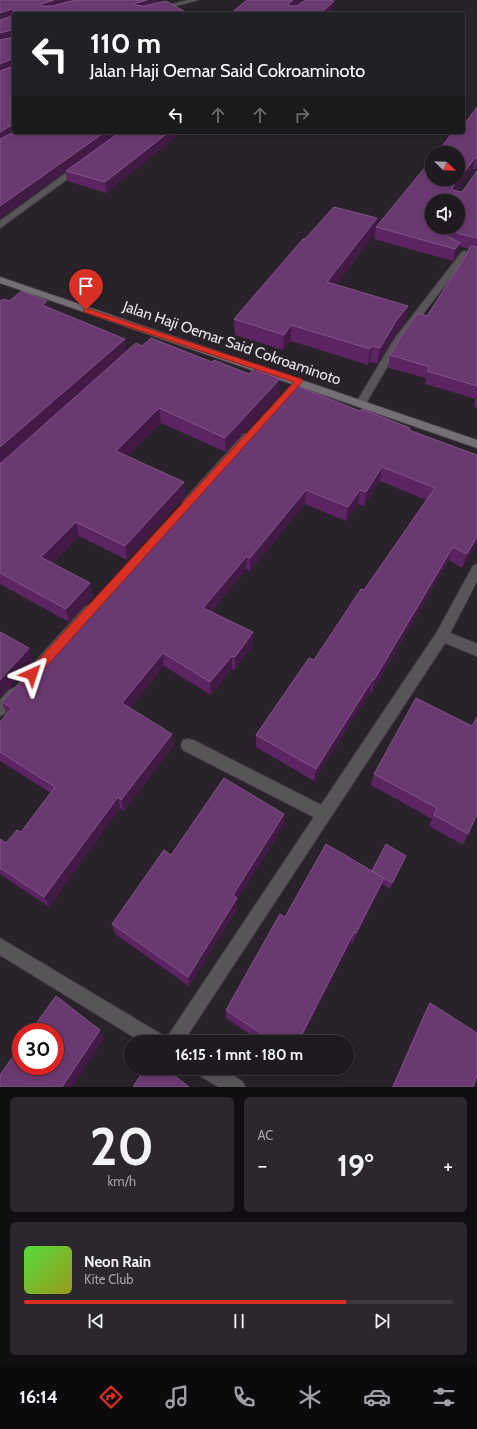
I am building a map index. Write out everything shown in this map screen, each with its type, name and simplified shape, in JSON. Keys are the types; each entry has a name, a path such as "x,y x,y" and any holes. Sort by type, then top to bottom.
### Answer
{"main road":[{"name":"Jalan Haji Oemar Said Cokroaminoto","path":"0,280 153,337 299,381 477,444"}],"street":[{"path":"146,12 195,0"},
{"path":"0,225 89,160"},
{"path":"361,403 398,340 461,252 477,255"},
{"path":"18,299 30,291"},
{"path":"288,393 299,381"},
{"path":"181,510 256,428"},
{"path":"178,1035 442,636 477,569"},
{"path":"0,710 101,598"},
{"path":"442,636 477,650"},
{"path":"188,745 323,814"},
{"path":"0,946 146,1035"},
{"path":"215,1075 236,1087"}],"building":[{"path":"0,0 54,0 41,4 41,6 52,6 75,0 147,0 133,5 144,6 166,1 185,12 14,12 12,9 0,13"},
{"path":"247,0 293,0 288,4 289,6 297,6 305,0 334,1 322,12 232,12"},
{"path":"12,16 12,30 0,33 0,20"},
{"path":"12,37 12,59 0,64 0,40"},
{"path":"12,66 12,125 0,132 0,71"},
{"path":"477,107 477,158 475,158 465,171 465,146 442,146 451,134 465,134 465,123"},
{"path":"12,133 102,134 0,206 0,139"},
{"path":"117,134 166,134 105,182 66,171"},
{"path":"425,168 425,186 454,186 452,190 462,192 477,171 477,238 460,234 465,234 465,194 425,194 425,234 444,234 460,243 455,249 376,227"},
{"path":"334,207 377,218 327,282 408,306 396,321 380,348 372,346 370,349 291,325 284,335 234,319 303,239 305,239"},
{"path":"471,246 477,247 477,386 427,371 430,367 390,355 405,330 418,313 427,316"},
{"path":"22,291 47,301 42,305 125,339 0,447 0,301 4,299 9,301"},
{"path":"151,338 212,362 214,360 249,374 254,369 280,379 225,438 159,408 116,451 184,482 125,546 76,522 41,557 90,583 66,609 0,573 0,463 136,343 142,346"},
{"path":"292,384 360,411 362,409 410,428 409,430 477,455 477,537 467,554 453,547 374,680 373,679 316,769 256,735 309,658 314,660 361,589 364,590 435,488 382,467 366,492 360,490 348,507 306,490 250,558 247,556 203,608 253,632 235,657 232,656 210,682 163,653 122,703 172,734 121,800 118,797 44,897 0,868 0,839 6,843 17,830 21,832 55,787 0,752 0,722 12,708 2,702 43,657 47,659 84,619 80,617 140,554 138,553 197,488 201,489 243,446 238,443"},
{"path":"0,632 29,648 0,680"},
{"path":"416,698 472,726 477,717 477,814 468,834 434,815 437,808 374,774"},
{"path":"224,778 284,814 233,895 237,898 188,977 112,924 164,850 171,855"},
{"path":"326,844 384,878 356,933 354,932 302,1035 264,1035 226,1010 280,914 285,917"},
{"path":"386,844 406,856 392,883 372,871"},
{"path":"56,996 100,1030 62,1087 0,1087 0,1075 12,1058 12,1075 64,1075 64,1023 36,1023"},
{"path":"430,1003 477,1033 477,1076 473,1087 393,1087"},
{"path":"141,1075 174,1075 189,1087 133,1087"}],"route":[{"path":"32,674 299,381 86,310"}]}
